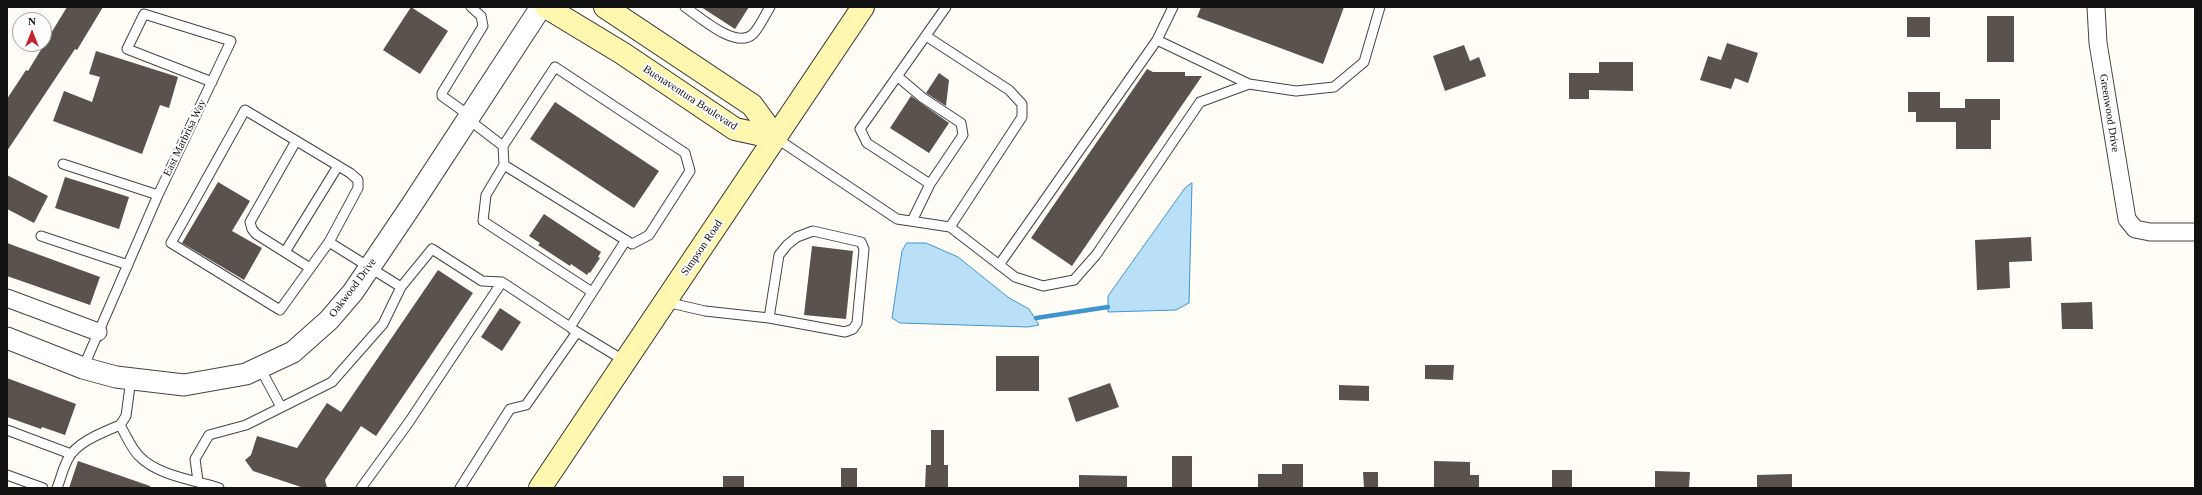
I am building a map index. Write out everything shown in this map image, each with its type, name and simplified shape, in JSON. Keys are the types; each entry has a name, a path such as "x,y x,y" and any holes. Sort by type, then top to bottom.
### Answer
{"main road":[{"name":"Buenaventura Boulevard","path":"546,7 622,53 735,129 776,138"},
{"path":"605,7 752,105 776,138"},
{"name":"Simpson Road","path":"540,488 863,7"}],"street":[{"name":"Oakwood Drive","path":"7,338 83,368 116,377 184,384 246,374 293,352 329,320 353,292 541,7"},
{"name":"Greenwood Drive","path":"2096,7 2098,43 2127,219 2135,229 2150,232 2195,232"},
{"path":"7,298 98,332"}],"lane":[{"path":"471,7 481,16 483,26 442,93 503,146"},
{"path":"685,7 732,38 743,39 753,34 770,7"},
{"path":"930,184 867,142 860,128 946,7"},
{"path":"999,264 1157,40 1173,7"},
{"path":"1157,40 1249,84 1296,91 1334,87 1364,62 1380,7"},
{"name":"East Marbrisa Way","path":"83,368 158,195 212,82 231,41 144,14 127,49 212,82"},
{"path":"926,36 1009,90 1022,104 1022,117 950,227"},
{"path":"504,165 632,244 649,235 690,171 685,153 555,67 503,146 504,165 486,195 484,221 592,292"},
{"path":"897,76 923,98 961,123 963,135 930,184 912,221"},
{"path":"776,138 897,219 950,227 1015,277 1043,286 1074,280 1096,255 1200,102 1249,84"},
{"path":"245,110 338,166 358,180 358,188 329,242 280,310 171,243 245,110"},
{"path":"296,141 250,222 252,229 256,234 310,268"},
{"path":"63,164 158,195"},
{"path":"285,252 338,166"},
{"path":"666,302 705,311 769,318 845,332 853,329 857,323 864,249 861,242 813,231 796,237 779,255 769,318"},
{"path":"42,236 128,265"},
{"path":"460,488 510,409 526,405 573,330 592,292 626,240"},
{"path":"329,242 401,287"},
{"path":"198,481 195,459 209,434 246,425 332,382 383,324 401,287 432,249 482,281 502,282 573,330 625,361"},
{"path":"361,488 409,422 502,282"},
{"path":"260,368 281,408"},
{"path":"57,488 71,454 89,441 120,425 126,416 131,379"},
{"path":"120,425 133,449 146,462 179,477 219,488"},
{"path":"7,430 71,454"},
{"path":"7,475 43,488"}],"water":[{"path":"1192,183 1189,303 1176,310 1108,312 1108,296 1185,188"},
{"path":"907,243 926,243 958,257 1009,298 1029,309 1039,325 1028,327 900,323 892,318 902,251"}],"building":[{"path":"67,7 103,7 77,50 75,49 7,151 7,99 26,70 28,71 40,52 52,52 52,32"},
{"path":"411,7 448,31 420,74 383,50"},
{"path":"701,7 749,7 735,29"},
{"path":"1201,7 1344,7 1323,64 1197,17"},
{"path":"1987,16 2014,16 2014,62 1987,62"},
{"path":"1907,17 1930,17 1930,37 1907,37"},
{"path":"1727,43 1758,53 1748,83 1735,78 1731,89 1700,80 1708,56 1721,60"},
{"path":"1464,45 1470,61 1479,57 1486,76 1445,91 1433,56"},
{"path":"96,51 178,77 169,108 160,105 142,154 53,121 64,91 92,102 100,77 89,74"},
{"path":"1599,62 1633,62 1633,91 1589,90 1589,99 1569,99 1569,73 1599,73"},
{"path":"1147,69 1153,72 1185,72 1185,76 1202,76 1072,266 1031,238"},
{"path":"939,73 949,80 946,106 926,93"},
{"path":"1908,92 1940,92 1940,108 1965,108 1965,99 2000,99 2000,120 1991,120 1991,149 1956,149 1956,122 1916,122 1916,112 1908,112"},
{"path":"911,96 949,123 929,153 890,128"},
{"path":"555,102 659,171 634,208 530,139"},
{"path":"7,175 48,196 34,223 7,209"},
{"path":"65,177 129,197 119,229 55,208"},
{"path":"218,182 250,201 232,231 262,248 244,280 182,243"},
{"path":"544,214 601,252 598,257 600,258 590,273 589,272 587,275 571,264 570,266 538,245 540,243 529,236"},
{"path":"2031,237 2032,261 2009,262 2010,288 1977,290 1975,240"},
{"path":"7,243 100,277 90,305 7,276"},
{"path":"812,246 853,251 846,319 804,315"},
{"path":"438,270 473,293 376,436 361,426 325,480 327,488 304,488 253,471 245,460 251,455 257,436 297,448 327,403 341,412"},
{"path":"2092,302 2093,329 2062,329 2061,303"},
{"path":"500,308 521,322 502,351 481,337"},
{"path":"996,356 1039,356 1039,391 996,391"},
{"path":"1425,365 1454,365 1453,380 1425,379"},
{"path":"7,378 76,404 65,435 42,427 41,429 7,417"},
{"path":"1110,383 1119,407 1076,422 1068,398"},
{"path":"1339,385 1369,386 1369,401 1339,400"},
{"path":"931,430 944,430 944,465 948,465 948,488 925,488 926,465 931,465"},
{"path":"1172,456 1192,456 1192,488 1172,488"},
{"path":"78,461 150,486 150,488 69,488"},
{"path":"1434,461 1470,462 1470,475 1479,475 1479,488 1434,488"},
{"path":"1282,464 1303,464 1303,488 1258,488 1258,474 1282,474"},
{"path":"841,468 857,468 857,488 841,488"},
{"path":"1552,470 1572,470 1572,488 1552,488"},
{"path":"1655,471 1690,472 1689,488 1655,488"},
{"path":"1363,472 1378,472 1378,488 1364,488"},
{"path":"1792,474 1792,488 1757,488 1757,475"},
{"path":"1079,475 1127,476 1127,488 1079,488"},
{"path":"723,476 744,476 744,488 723,488"}],"waterway":[{"path":"1036,318 1108,307"}]}
